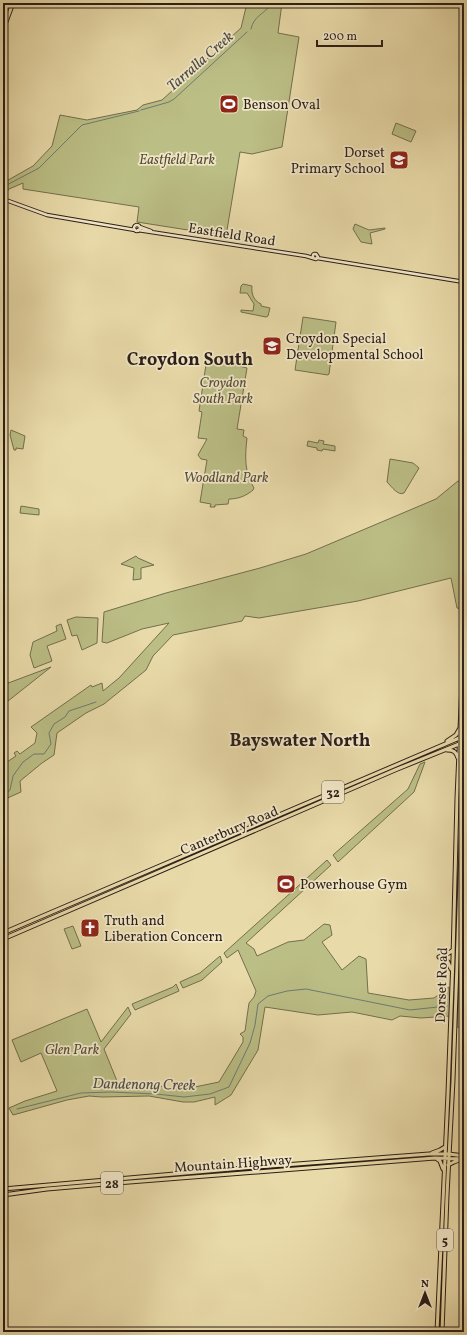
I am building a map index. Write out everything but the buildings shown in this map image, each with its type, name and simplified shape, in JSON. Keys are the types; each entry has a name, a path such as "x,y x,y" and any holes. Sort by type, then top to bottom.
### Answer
{"main road":[{"path":"3,30 13,3"},
{"path":"3,199 48,215 139,229"},
{"path":"135,228 138,225 139,229"},
{"name":"Eastfield Road","path":"139,229 313,256 315,259 317,257 463,281"},
{"name":"Dorset Road","path":"437,1332 464,638"},
{"path":"442,745 456,735 460,727"},
{"name":"Canterbury Road","path":"3,933 464,736"},
{"name":"Canterbury Road","path":"3,940 464,742"},
{"path":"445,750 454,751 459,760"},
{"name":"Dorset Road","path":"442,1332 448,1156 453,1080 464,763"},
{"path":"366,778 368,782"},
{"path":"306,804 307,809"},
{"path":"228,837 232,841"},
{"path":"104,890 105,895"},
{"path":"452,971 448,962 440,957 453,950"},
{"path":"448,1079 453,1080"},
{"path":"429,1154 445,1147"},
{"name":"Mountain Highway","path":"177,1176 286,1170 429,1154 464,1158"},
{"name":"Mountain Highway","path":"4,1189 25,1186 177,1176 278,1166 435,1158 444,1156"},
{"path":"435,1158 440,1160 444,1172"},
{"path":"448,1166 464,1158"},
{"path":"278,1166 286,1170"},
{"name":"Mountain Highway","path":"3,1196 15,1193 117,1181"},
{"path":"23,1192 25,1186"},
{"path":"31,1186 33,1189 47,1189"},
{"path":"441,1251 445,1252"},
{"path":"439,1288 444,1285"},
{"path":"438,1317 442,1318"}],"green space":[{"name":"Eastfield Park","path":"247,3 282,3 278,33 299,37 282,147 252,154 240,152 226,236 137,222 139,207 23,189 23,183 9,189 3,197 3,183 33,166 52,146 60,115 87,120 137,110 143,105 162,100 241,28"},
{"path":"396,123 416,131 411,142 392,134"},
{"path":"355,224 369,230 385,229 370,233 372,244 361,242 353,229"},
{"path":"243,284 252,286 254,297 256,301 261,304 261,306 270,308 268,316 266,317 241,312 241,310 253,311 254,304 247,293 240,293 241,286"},
{"path":"303,317 336,322 328,375 295,370"},
{"path":"207,358 247,368 237,429 244,430 243,436 247,438 246,464 248,476 254,488 245,495 229,499 228,504 215,505 215,507 210,507 211,504 200,502 207,460 201,459 198,455 207,439 198,438 202,412 199,411"},
{"path":"11,430 25,436 23,449 16,448 16,450 14,450 10,435"},
{"path":"319,440 324,441 323,444 335,446 335,451 323,449 322,451 317,450 317,448 307,446 308,441 318,443"},
{"path":"390,459 413,463 419,468 402,494 397,492 387,482"},
{"path":"458,481 464,482 462,609 457,608 451,578 358,601 259,618 245,616 242,621 173,635 153,656 146,670 104,704 86,713 57,733 54,755 20,781 21,792 3,800 3,772 7,762 16,756 14,753 17,751 20,754 35,743 37,733 31,727 91,685 92,687 102,683 103,691 119,678 169,623 142,629 107,643 102,642 104,612 306,554 436,499"},
{"path":"21,506 39,509 39,515 20,513"},
{"path":"136,556 154,565 141,568 141,579 133,580 134,568 121,564"},
{"path":"76,617 98,618 97,643 82,650 77,635 72,636 67,620"},
{"path":"61,624 66,639 47,646 52,661 34,668 30,655 33,642 57,631 56,626"},
{"path":"51,667 3,705 3,685"},
{"path":"425,762 414,792 338,862 333,855 408,789 420,764"},
{"name":"Glen Park","path":"327,860 331,865 246,943 254,949 257,956 288,942 304,940 324,924 330,925 332,935 322,942 342,970 359,956 366,959 368,993 409,1000 434,998 449,987 450,1016 421,1018 400,1016 392,1020 352,1012 318,1015 265,1007 258,1050 231,1095 215,1105 215,1097 194,1102 183,1102 149,1096 89,1096 67,1100 13,1115 9,1108 25,1101 57,1091 41,1053 21,1062 12,1040 87,1009 101,1042 128,1007 131,1014 104,1049 119,1086 150,1084 174,1089 185,1089 219,1082 243,1042 243,1037 240,1034 245,1031 249,1003 254,997 256,991 238,950 227,958 224,953"},
{"path":"73,926 81,946 72,949 64,929"},
{"path":"220,956 222,962 202,980 183,988 180,982 200,973"},
{"path":"459,981 464,982 464,1028 457,1027"},
{"path":"176,984 179,991 135,1010 132,1004 173,987"}],"waterway":[{"name":"Tarralla Creek","path":"251,29 254,21 272,3"},
{"name":"Tarralla Creek","path":"141,110 169,102 174,99 247,32"},
{"name":"Tarralla Creek","path":"3,187 39,168 82,125 139,111"},
{"path":"3,796 10,790 13,776 23,762 34,754 44,754 51,744 49,733 54,724 65,717 69,711 96,702"},
{"name":"Dandenong Creek","path":"17,1109 81,1093 110,1092 184,1097 210,1094 229,1087 250,1043 255,1025 258,1004 268,996 287,991 306,989 410,1010 447,1006"},
{"name":"Dandenong Creek","path":"459,1005 464,1006"}],"place":[{"name":"Benson Oval","path":"229,104"},
{"name":"Dorset Primary School","path":"399,160"},
{"name":"Croydon Special Developmental School","path":"272,346"},
{"name":"Powerhouse Gym","path":"286,884"},
{"name":"Truth and Liberation Concern","path":"90,928"}],"district":[{"name":"Croydon South","path":"190,359"},
{"name":"Bayswater North","path":"300,740"}],"park label":[{"name":"Croydon South Park","path":"223,390"},
{"name":"Woodland Park","path":"226,477"}]}
